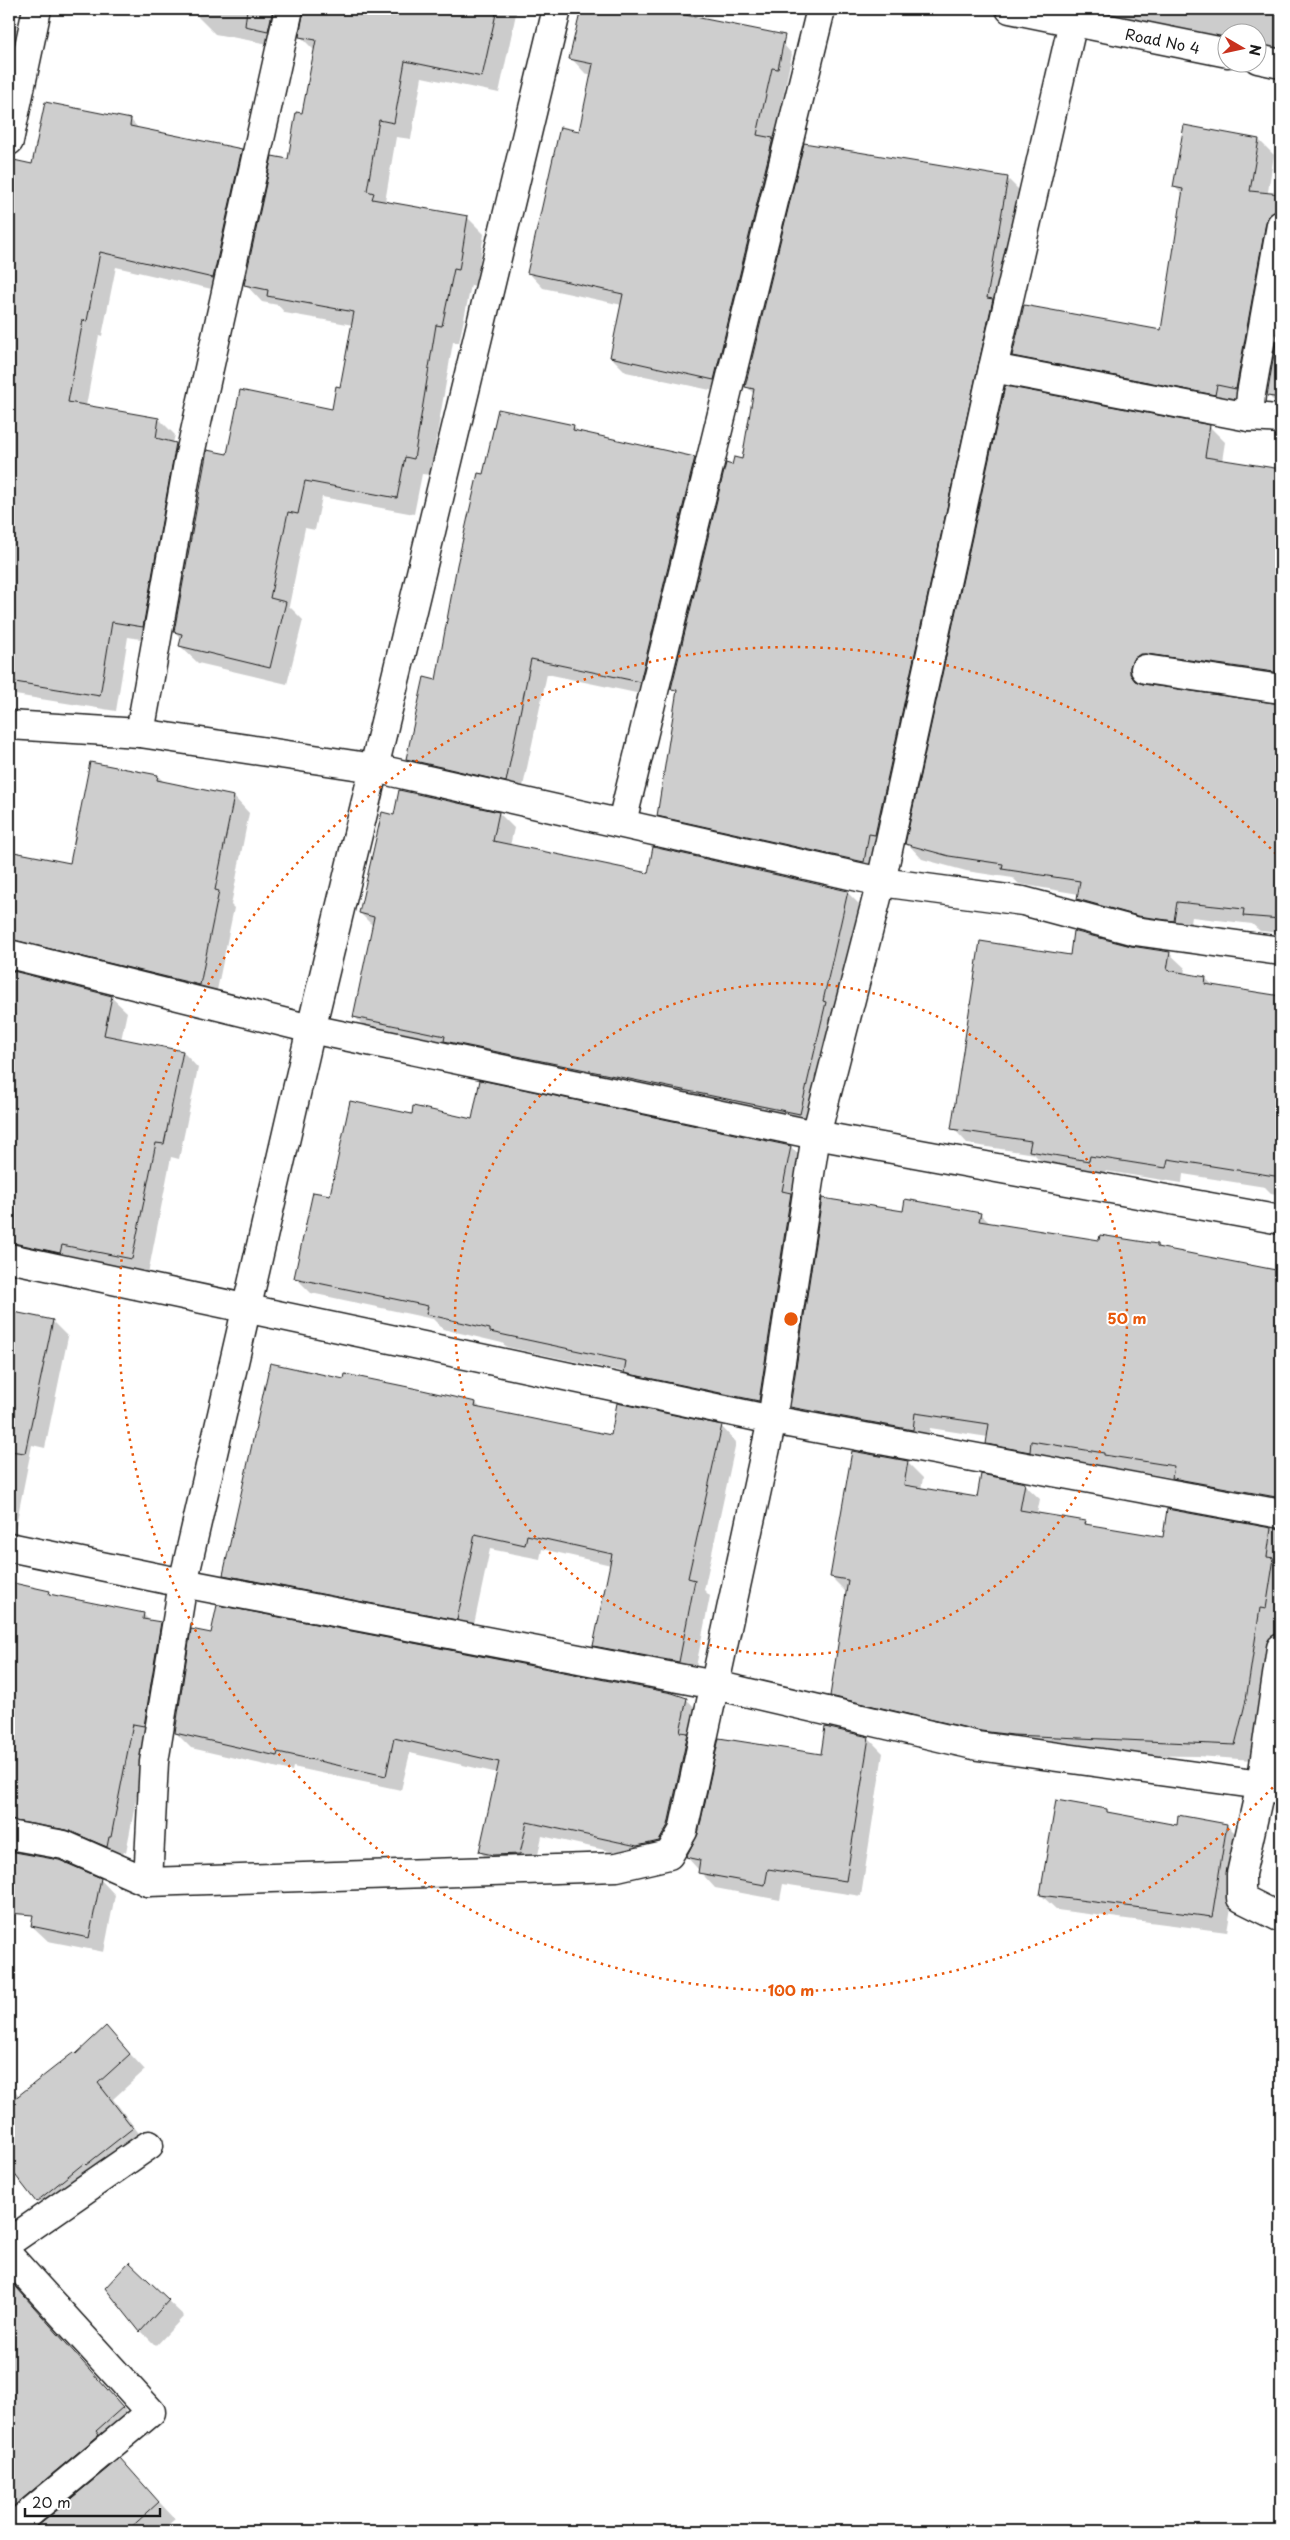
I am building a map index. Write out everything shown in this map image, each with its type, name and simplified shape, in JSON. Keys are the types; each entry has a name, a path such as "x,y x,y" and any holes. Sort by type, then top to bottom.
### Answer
{"street":[{"path":"9,141 36,9"},
{"path":"140,733 188,463 289,9"},
{"path":"148,1882 154,1762 183,1583 311,1029 557,9"},
{"path":"622,822 821,9"},
{"name":"Road No 4","path":"1010,9 1075,14 1218,50"},
{"path":"9,1835 64,1845 148,1882 617,1867 669,1855 683,1831 772,1420 816,1135 881,882 994,368 1075,14"},
{"path":"1268,61 1281,64"},
{"path":"1249,417 1250,394 1281,224"},
{"path":"994,368 1249,417 1281,420"},
{"path":"1145,669 1281,689"},
{"path":"9,725 140,733 374,768 622,822 881,882 1023,901 1135,931 1281,951"},
{"path":"9,954 311,1029 816,1135 1281,1220"},
{"path":"9,1258 772,1420 1281,1514"},
{"path":"9,1547 183,1583 715,1685 978,1746 1271,1787"},
{"path":"1281,1648 1271,1787 1241,1874 1241,1898 1281,1918"},
{"path":"9,2242 149,2144"},
{"path":"9,2256 152,2412 9,2530"}],"building":[{"path":"247,9 273,9 268,31 245,26"},
{"path":"304,9 497,9 482,77 405,61 394,123 379,120 367,191 374,193 372,199 468,216 459,270 454,269 442,326 436,325 414,459 405,457 397,498 305,481 298,514 288,512 270,598 286,602 270,668 179,646 182,634 174,632 207,450 227,454 240,390 332,409 336,386 340,387 354,312 267,296 268,290 244,285 272,156 288,159 296,112 302,113 316,40 299,37"},
{"path":"581,9 655,9 785,35 778,69 772,68 757,135 773,138 714,380 610,357 623,294 527,273 560,127 579,131 593,64 569,59"},
{"path":"45,102 131,119 130,126 242,149 213,278 100,252 87,321 83,320 68,402 159,418 156,438 176,443 143,627 112,622 100,696 9,681 9,159 32,164"},
{"path":"1184,125 1259,139 1250,191 1281,194 1281,210 1269,215 1266,222 1236,389 1217,385 1215,395 1012,356 1024,305 1161,330 1183,189 1173,187"},
{"path":"804,143 1008,177 987,298 993,299 875,835 869,834 864,862 657,816 677,690 671,689 726,463 732,465 734,457 742,459 754,389 745,387"},
{"path":"1281,313 1281,398 1267,396"},
{"path":"1005,386 1210,425 1205,457 1281,469 1281,673 1140,654 1133,659 1130,674 1135,681 1143,684 1281,704 1281,919 1243,916 1244,909 1177,902 1174,921 1138,916 1077,899 1080,881 1002,869 1003,864 949,856 905,844"},
{"path":"498,409 574,425 573,430 695,457 640,682 531,659 506,782 406,759 424,677 436,680 457,565 478,473 483,474"},
{"path":"90,762 158,775 157,780 234,796 215,890 219,891 200,985 9,939 9,851 70,863"},
{"path":"399,790 499,812 493,841 648,873 653,847 848,891 823,1001 826,1002 800,1114 444,1041 445,1036 353,1017 374,917 359,913 382,812 394,815"},
{"path":"1073,931 1131,946 1170,952 1167,970 1206,977 1205,984 1281,996 1281,1177 1168,1159 1166,1168 1090,1156 1089,1161 1029,1151 1031,1141 951,1129 980,941 1070,955"},
{"path":"9,970 112,996 104,1035 183,1051 164,1144 156,1143 132,1259 62,1245 60,1253 9,1242"},
{"path":"480,1080 791,1146 782,1191 791,1193 759,1401 624,1373 626,1361 490,1332 490,1329 426,1314 428,1306 294,1278 313,1192 330,1195 350,1101 412,1114 413,1106 472,1119"},
{"path":"822,1198 903,1211 905,1199 981,1213 979,1221 1099,1240 1100,1235 1157,1244 1157,1247 1281,1271 1281,1465 1276,1497 1172,1478 1174,1466 1104,1455 1104,1453 1031,1441 1030,1452 986,1444 989,1424 915,1413 913,1430 790,1407"},
{"path":"9,1311 53,1320 25,1453 9,1451"},
{"path":"270,1363 344,1379 345,1374 418,1389 476,1402 475,1407 611,1435 617,1403 722,1425 688,1578 695,1580 679,1662 593,1646 612,1554 527,1535 525,1545 475,1534 457,1620 223,1575"},
{"path":"852,1451 908,1461 904,1485 977,1497 981,1474 1025,1483 1020,1510 1086,1521 1085,1524 1163,1537 1167,1509 1271,1528 1267,1557 1274,1558 1266,1609 1260,1608 1246,1700 1235,1745 1013,1735 981,1731 830,1696 848,1580 830,1577"},
{"path":"9,1582 50,1591 49,1594 144,1613 143,1619 161,1622 144,1726 133,1724 111,1837 109,1837 107,1847 67,1830 9,1820"},
{"path":"217,1605 672,1693 687,1698 680,1732 688,1733 668,1825 659,1841 637,1846 527,1822 520,1854 493,1855 479,1852 499,1762 394,1738 386,1776 278,1752 277,1756 175,1733 191,1629 211,1633"},
{"path":"825,1727 869,1737 846,1881 768,1869 765,1885 698,1873 700,1860 686,1857 698,1834 719,1738 821,1754"},
{"path":"1056,1800 1107,1809 1107,1812 1177,1825 1178,1815 1227,1824 1212,1917 1040,1895"},
{"path":"9,1851 59,1860 101,1878 89,1938 31,1926 33,1915 9,1913"},
{"path":"106,2026 130,2054 98,2083 133,2128 86,2165 84,2163 36,2202 9,2167 9,2103 74,2052 76,2054"},
{"path":"129,2262 169,2300 140,2332 105,2288"},
{"path":"9,2279 123,2407 96,2431 99,2435 9,2510"},
{"path":"120,2458 159,2502 127,2531 32,2531"}]}
